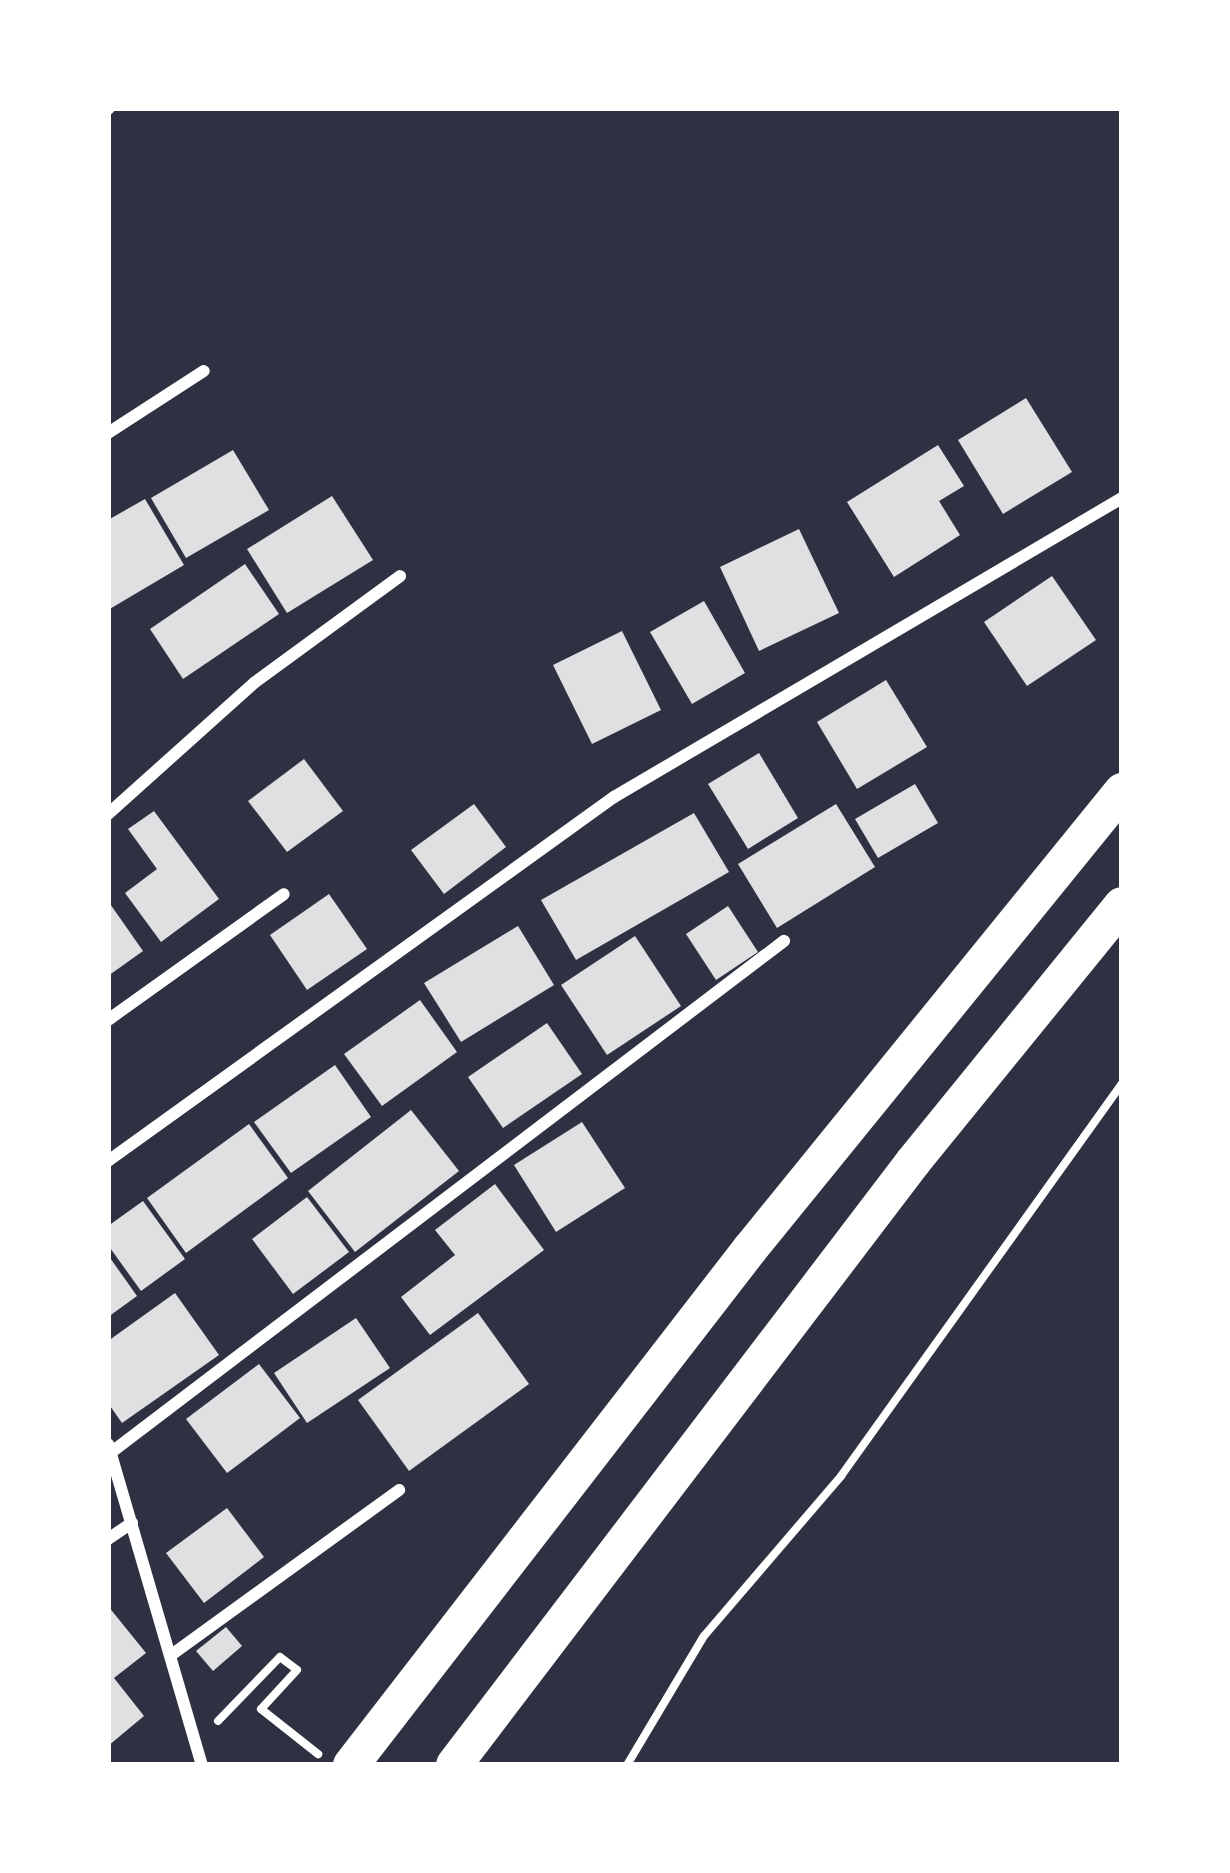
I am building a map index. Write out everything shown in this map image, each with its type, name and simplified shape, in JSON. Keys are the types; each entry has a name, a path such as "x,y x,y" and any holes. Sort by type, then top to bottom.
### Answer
{"highway":[{"path":"351,1765 764,1231 1122,790"},
{"path":"454,1765 913,1162 1122,905"}],"street":[{"path":"108,433 205,370"},
{"path":"108,1160 614,797 1122,498"},
{"path":"108,814 254,683 400,576"},
{"path":"108,1020 284,894"},
{"path":"202,1765 174,1653 110,1447 784,941"},
{"path":"174,1653 399,1490"},
{"path":"108,1539 132,1523"}],"path":[{"path":"626,1765 704,1636 841,1475 1122,1084"},
{"path":"231,1716 280,1658 297,1670 261,1709 334,1765"}],"building":[{"path":"1026,398 1072,472 1003,514 958,440"},
{"path":"938,445 964,486 939,501 960,535 894,577 847,502"},
{"path":"233,450 269,510 186,558 151,498"},
{"path":"332,496 373,560 287,613 247,549"},
{"path":"145,499 184,565 108,610 108,520"},
{"path":"799,529 839,613 759,651 720,567"},
{"path":"245,564 279,614 183,679 150,629"},
{"path":"1052,576 1096,640 1027,686 984,622"},
{"path":"704,601 745,673 692,704 650,632"},
{"path":"622,631 661,710 592,744 553,665"},
{"path":"886,680 927,747 857,789 817,722"},
{"path":"759,753 798,818 748,849 708,784"},
{"path":"304,759 343,811 287,852 248,801"},
{"path":"915,784 938,823 878,858 855,819"},
{"path":"474,804 506,847 444,894 411,850"},
{"path":"836,804 875,867 777,928 738,864"},
{"path":"154,811 219,899 161,942 125,893 157,869 128,829"},
{"path":"694,813 729,872 576,960 541,900"},
{"path":"329,894 367,949 307,990 270,935"},
{"path":"108,901 143,951 108,976"},
{"path":"728,906 758,952 716,980 686,934"},
{"path":"518,926 554,985 461,1042 424,983"},
{"path":"635,936 681,1006 607,1055 561,985"},
{"path":"420,1000 457,1052 382,1106 344,1054"},
{"path":"547,1023 582,1074 503,1128 468,1077"},
{"path":"335,1065 371,1117 291,1173 254,1122"},
{"path":"411,1110 459,1171 355,1252 308,1191"},
{"path":"582,1122 625,1188 556,1232 514,1165"},
{"path":"249,1124 288,1178 186,1253 147,1198"},
{"path":"495,1184 544,1250 430,1335 401,1297 455,1255 435,1230"},
{"path":"307,1197 349,1252 293,1294 252,1239"},
{"path":"143,1201 185,1259 141,1291 108,1245 108,1226"},
{"path":"108,1255 137,1296 108,1317"},
{"path":"175,1293 219,1355 122,1423 108,1403 108,1341"},
{"path":"478,1313 529,1384 409,1471 358,1400"},
{"path":"356,1318 390,1368 307,1423 274,1373"},
{"path":"259,1364 300,1418 227,1473 186,1419"},
{"path":"227,1508 264,1557 204,1603 166,1553"},
{"path":"108,1606 146,1653 114,1678 144,1716 108,1746"},
{"path":"226,1627 242,1646 213,1671 196,1651"}]}
